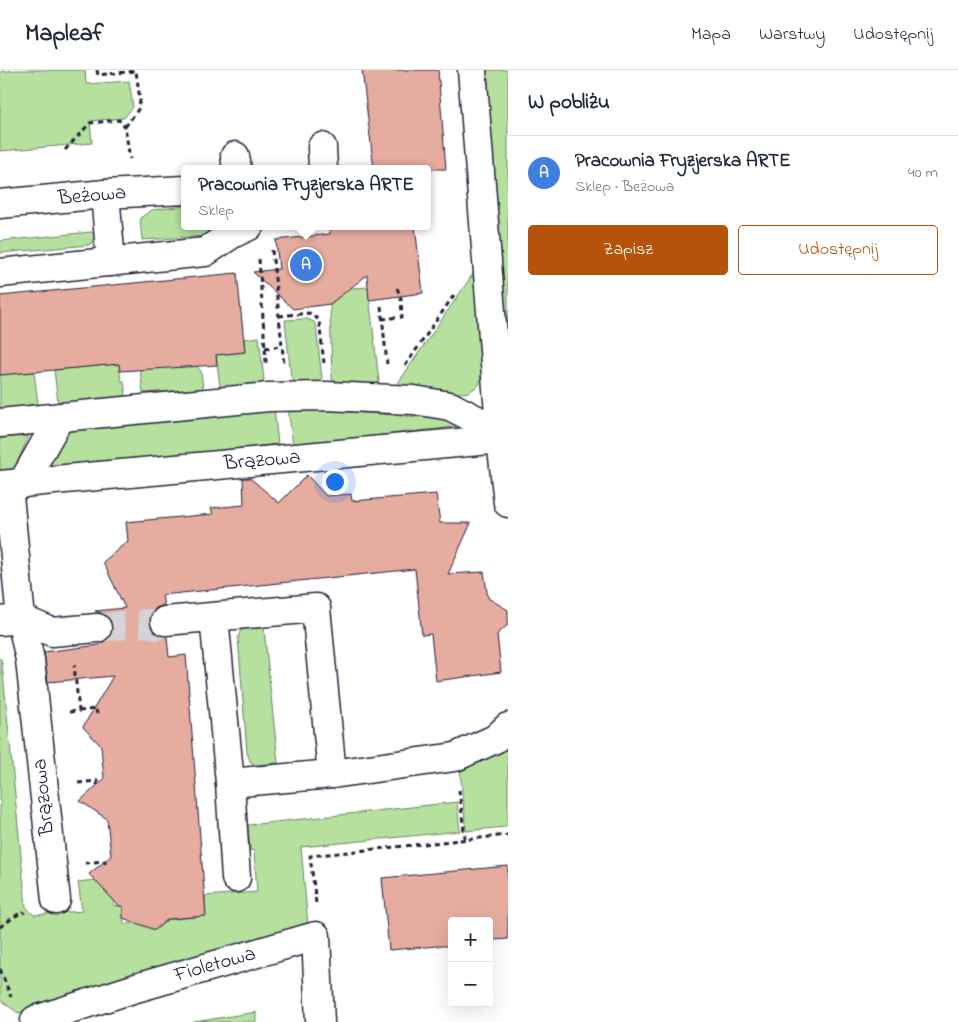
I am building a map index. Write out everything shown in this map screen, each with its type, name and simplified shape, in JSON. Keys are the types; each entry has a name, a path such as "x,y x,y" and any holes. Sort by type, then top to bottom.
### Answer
{"street":[{"path":"472,70 501,439 508,503"},
{"name":"Beżowa","path":"0,204 105,194 181,190"},
{"path":"105,194 111,262"},
{"path":"0,273 205,252 240,230"},
{"path":"0,422 269,397 389,394 450,406 479,421 501,439"},
{"path":"10,485 60,417"},
{"name":"Brązowa","path":"56,900 30,660 11,620 10,485 501,439"},
{"path":"165,621 316,608 332,774"},
{"path":"214,616 230,783 236,878"},
{"path":"11,620 52,632 97,628"},
{"path":"230,783 332,774 455,758 495,739 508,727"},
{"name":"Fioletowa","path":"25,1014 35,1020 136,988 316,936 320,1022"}],"path":[{"path":"97,70 98,75 136,71 139,108 125,126"},
{"path":"65,150 90,123 119,120 125,126 130,163"},
{"path":"272,245 281,336"},
{"path":"259,262 264,337"},
{"path":"382,318 402,316 397,288"},
{"path":"389,394 454,295"},
{"path":"381,306 389,394"},
{"path":"279,316 309,313 319,320 328,396"},
{"path":"265,348 282,346"},
{"path":"71,685 76,685"},
{"path":"79,711 96,709 97,714"},
{"path":"69,784 97,781 97,788"},
{"path":"460,800 465,839"},
{"path":"315,895 310,856 508,835"},
{"path":"0,926 17,915 29,911"},
{"path":"0,969 25,1014"}],"green space":[{"path":"16,70 85,70 86,84 129,81 133,107 124,118 90,121 92,143 0,151 0,72"},
{"path":"485,70 508,70 508,353"},
{"path":"181,206 181,230 220,230 206,236 142,240 140,218 152,210"},
{"path":"94,233 96,240 89,245 0,253 0,241"},
{"path":"475,271 483,369 479,385 469,392 461,393 402,390 398,383"},
{"path":"368,287 379,381 375,387 338,386 332,379 330,304 339,297 338,289"},
{"path":"307,319 314,322 316,326 322,379 318,384 295,382 291,377 285,320"},
{"path":"259,337 264,380 262,383 220,387 216,355 245,352 244,339"},
{"path":"139,362 196,366 201,371 203,389 143,393"},
{"path":"119,364 121,381 124,381 126,396 58,403 54,370"},
{"path":"34,372 38,404 0,409 0,375"},
{"path":"274,408 278,444 52,469 49,462 61,439 73,427"},
{"path":"288,408 455,419 457,423 455,427 293,445"},
{"path":"29,436 12,474 0,474 0,438"},
{"path":"246,628 264,628 278,763 255,765 250,761 247,752 238,637 241,630"},
{"path":"0,658 26,907 34,915 82,911 78,882 95,880 112,883 114,906 123,906 124,924 141,922 153,929 160,926 165,920 205,916 205,896 257,892 254,851 250,850 248,825 457,802 460,831 301,847 308,926 18,1013 0,1000"},
{"path":"508,741 508,823 505,827 466,831 460,770 464,770"},
{"path":"256,1012 256,1022 194,1022"}],"building":[{"path":"362,70 438,70 446,169 431,169 431,165 374,165"},
{"path":"329,230 415,230 423,293 369,300 367,275 330,304 293,309 253,272 279,269 276,240 330,234"},
{"path":"237,273 245,352 216,355 217,365 120,371 119,364 0,375 0,296"},
{"path":"307,475 326,496 351,494 352,501 436,494 440,523 471,523 448,574 484,572 488,598 508,610 508,625 497,634 501,672 436,681 431,634 422,635 415,569 162,595 164,605 156,608 151,614 150,623 152,630 158,635 167,637 169,657 186,655 206,916 168,919 155,930 123,918 123,906 119,906 89,874 111,856 107,819 80,801 104,779 101,746 83,727 113,676 48,682 44,652 99,645 111,635 113,627 110,619 104,614 95,611 125,608 103,562 128,541 126,522 213,514 211,508 244,505 243,478 250,478 279,503"},
{"path":"508,866 508,939 493,941 493,917 448,917 448,946 389,950 382,878"}],"tunnel":[{"path":"97,628 148,623 157,626 165,621"}],"place":[{"name":"Pracownia Fryzjerska ARTE","path":"306,265"}]}
